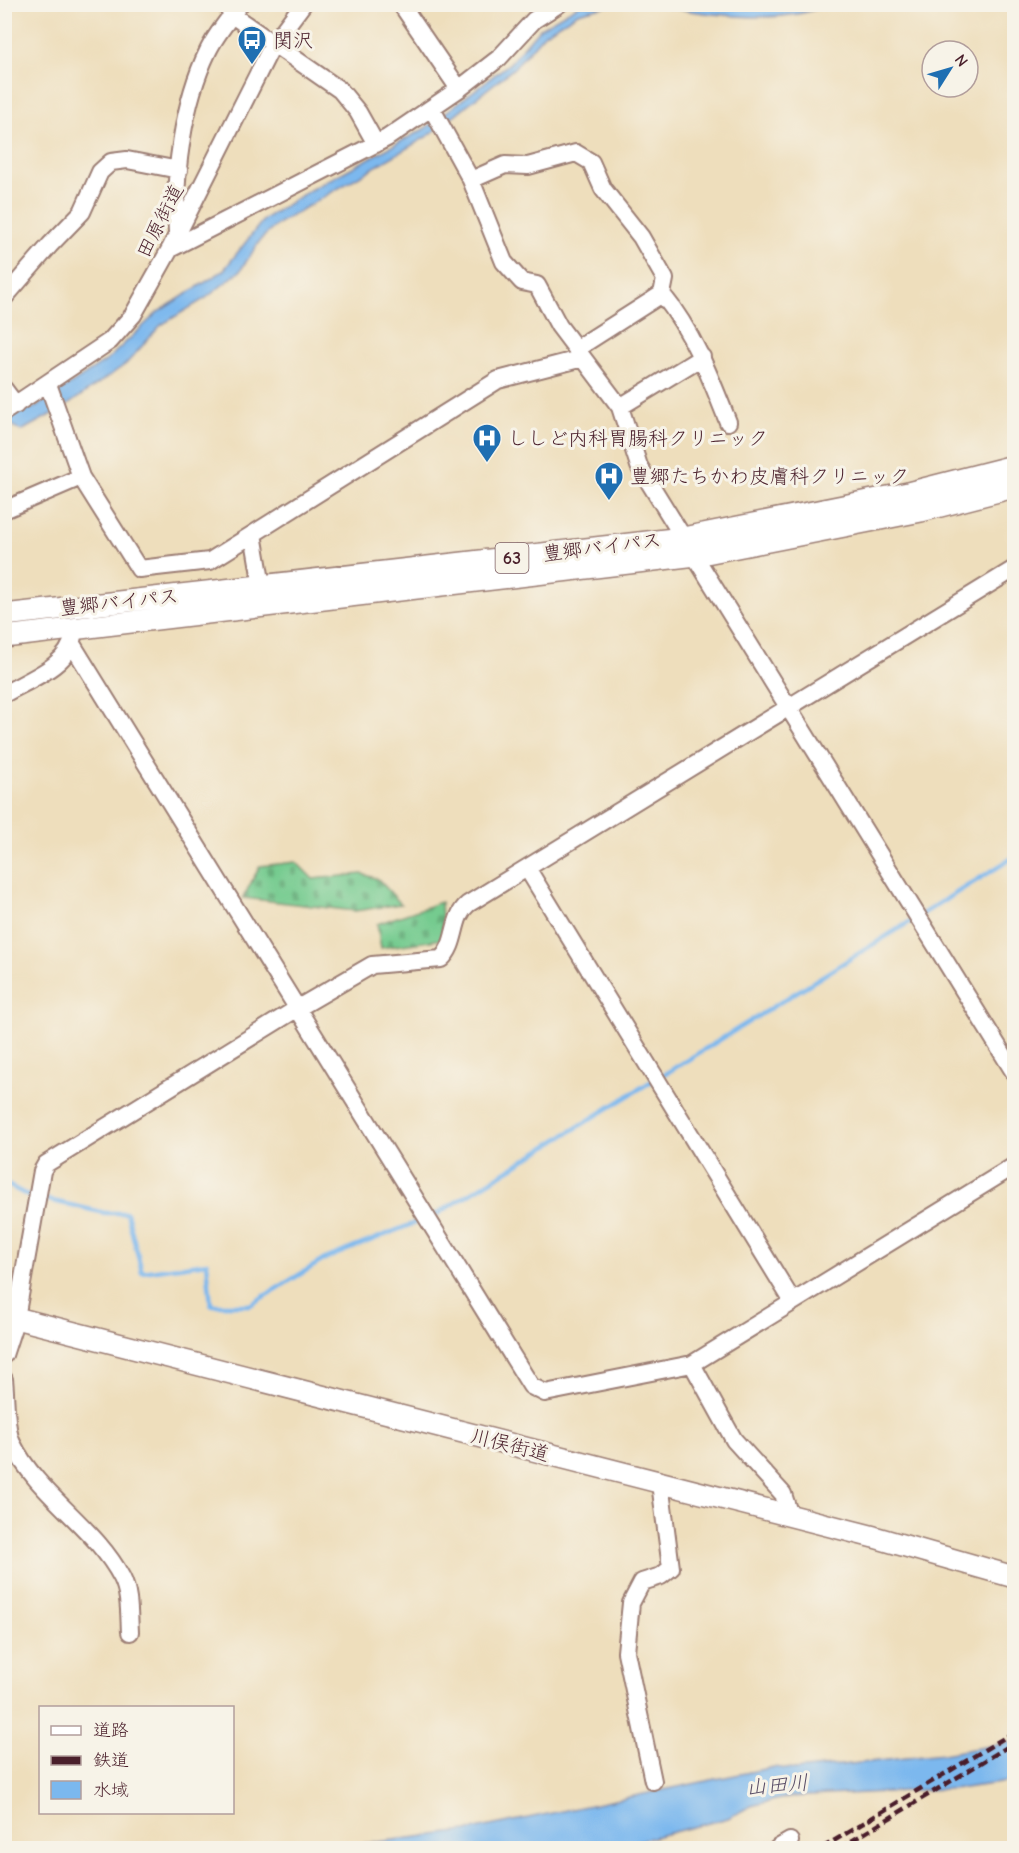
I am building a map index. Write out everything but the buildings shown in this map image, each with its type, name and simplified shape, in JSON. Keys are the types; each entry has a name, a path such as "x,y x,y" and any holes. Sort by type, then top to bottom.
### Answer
{"main road":[{"name":"豊郷バイパス","path":"4,637 73,637 264,596 683,538 897,495 1014,466"},
{"name":"豊郷バイパス","path":"4,615 71,607 264,596 696,555 854,525 1014,488"},
{"name":"川俣街道","path":"10,1316 790,1516 1014,1577"}],"street":[{"name":"田原街道","path":"10,409 101,348 122,329 143,298 173,242 273,45 303,4"},
{"path":"401,4 459,89"},
{"path":"376,144 358,112 340,90 273,45 232,8 208,50 189,105 175,198 173,242 376,144 459,89 499,58 534,20 559,4"},
{"path":"432,109 471,180 504,262 522,282 537,285 559,326 620,407 639,466 1014,1072"},
{"path":"48,384 81,477 139,569 210,561 498,380 579,353 662,294 665,279 641,237 603,189 591,162 576,153 528,166 505,165 471,180"},
{"path":"4,298 82,212 100,172 111,162 127,160 179,170"},
{"path":"662,294 675,310 702,357 728,422"},
{"path":"620,407 702,357"},
{"path":"4,388 10,409"},
{"path":"4,510 81,477"},
{"path":"253,534 264,596"},
{"path":"4,1355 10,1316 42,1171 46,1164 298,1008 372,965 441,959 449,952 459,911 1014,569"},
{"path":"4,694 64,658 73,637 71,607"},
{"path":"73,637 531,1386 545,1393 692,1364 1014,1166"},
{"path":"527,868 792,1302"},
{"path":"692,1364 734,1440 783,1494 790,1516"},
{"path":"4,1379 10,1442 39,1482 92,1536 123,1579 129,1602 130,1632"},
{"path":"653,1782 626,1652 631,1603 642,1582 661,1576 671,1568 660,1483"}],"green space":[{"path":"296,862 313,879 362,874 378,879 401,904 355,911 243,898 260,866"},
{"path":"441,902 443,939 381,948 377,924"}],"water":[{"path":"579,5 610,5 578,13 545,33 514,68 428,136 279,223 261,239 240,271 206,298 161,325 126,364 66,406 21,431 5,420 20,411 34,408 106,361 158,312 223,271 264,219 310,190 424,129 510,63 540,28"},
{"path":"653,5 698,5 718,8 825,5 807,12 764,17 716,14"},
{"name":"山田川","path":"1014,1742 1014,1781 964,1788 788,1797 751,1806 728,1818 611,1848 329,1848 466,1831 774,1767 795,1770 943,1754"}],"waterway":[{"path":"660,1077 1014,857"},
{"path":"43,1201 44,1199 105,1213 127,1213 142,1272 207,1263 211,1305 250,1305 325,1259 437,1214 652,1081"},
{"path":"4,1183 34,1199"}],"railway":[{"path":"822,1848 1014,1732"},
{"path":"840,1848 1014,1743"}],"place":[{"name":"関沢","path":"252,66"},
{"name":"ししど内科胃腸科クリニック","path":"487,464"},
{"name":"豊郷たちかわ皮膚科クリニック","path":"609,502"}]}
